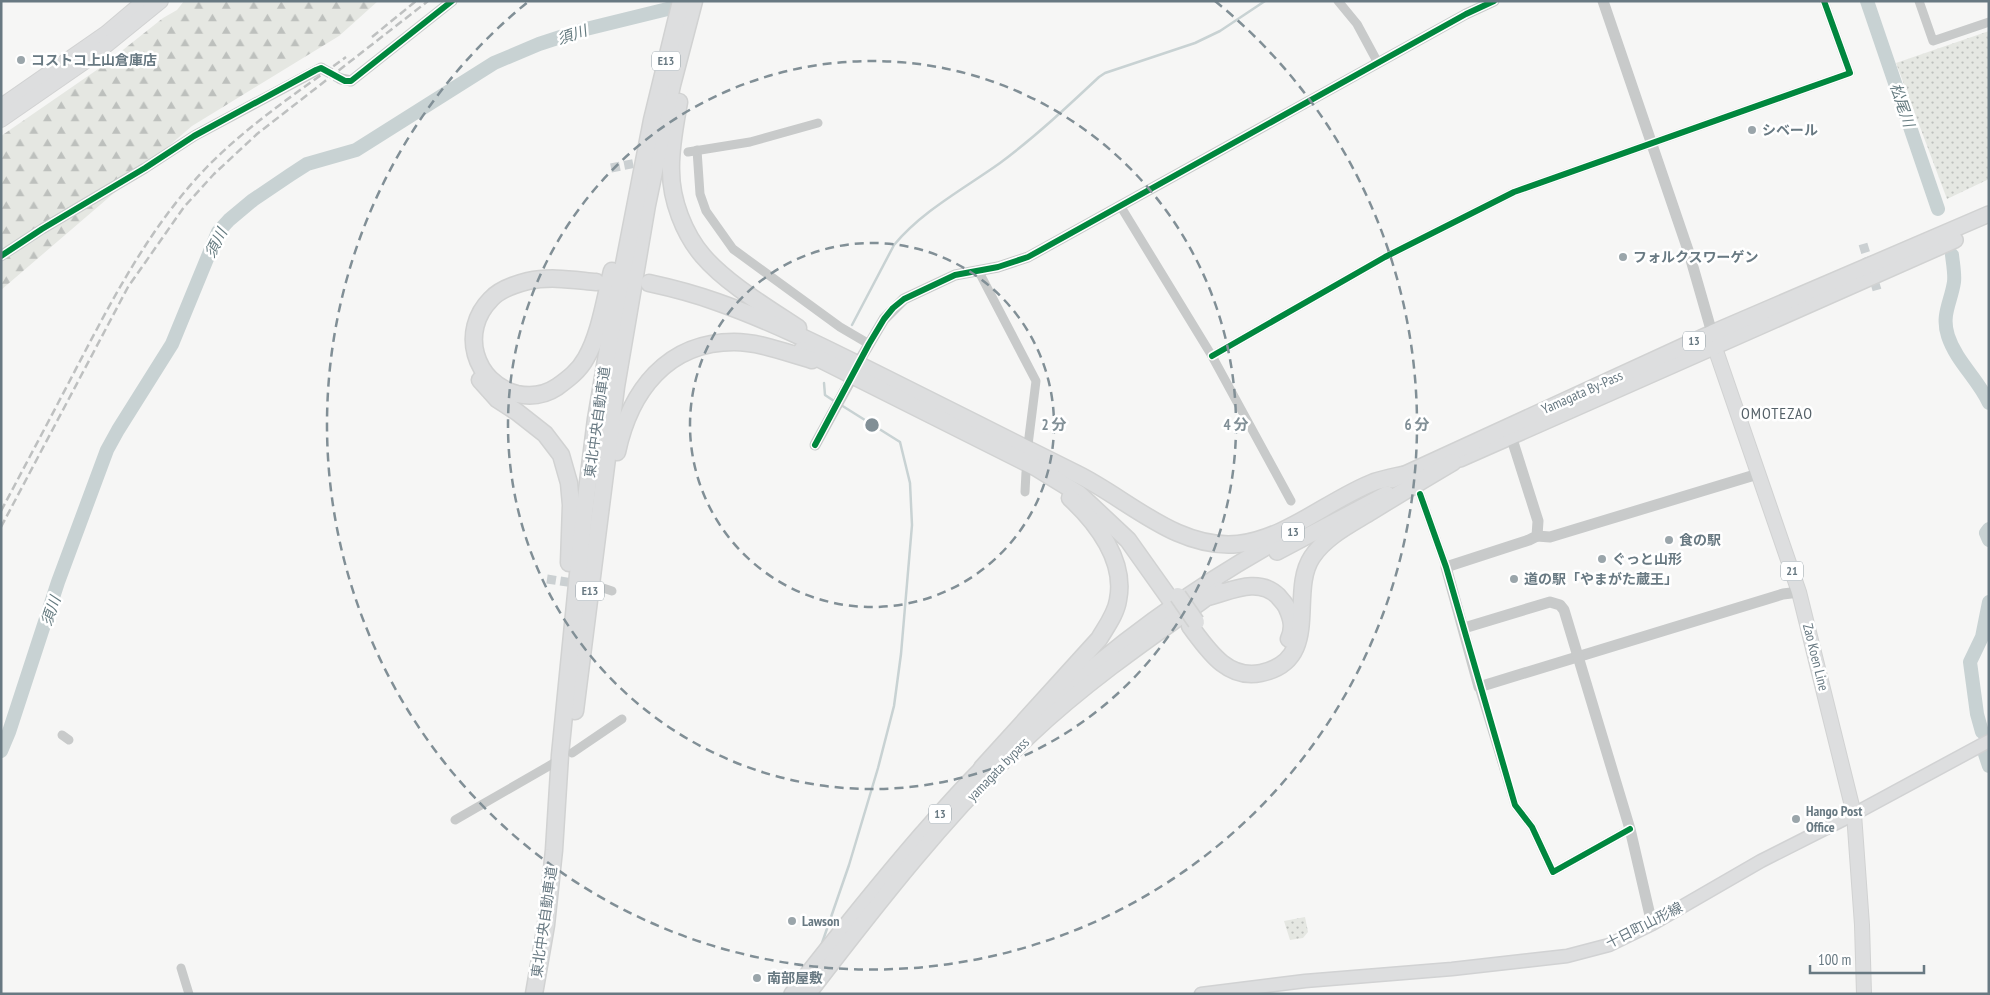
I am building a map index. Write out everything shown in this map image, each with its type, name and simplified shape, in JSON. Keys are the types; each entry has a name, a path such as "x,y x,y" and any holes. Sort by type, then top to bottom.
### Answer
{"highway":[{"name":"E13","path":"659,120 668,53 682,1"},
{"name":"E13","path":"659,120 695,1"},
{"path":"562,757 571,505 569,483 561,455 545,434 497,399 477,377 466,352 465,328 473,307 488,288 509,277 540,272 598,278 548,279 529,281 509,287 492,298 479,315 473,336 476,357 486,374 504,390 528,396 550,391 570,378 586,359 594,341 616,256 659,120"},
{"path":"659,120 671,171 675,201 685,228 702,256 725,277 841,363 1079,494 1128,540 1175,599"},
{"name":"東北中央自動車道","path":"554,850 575,709 616,388 647,205 659,120"},
{"name":"東北中央自動車道","path":"534,994 546,925 584,514 596,419 610,336 659,120"},
{"name":"Yamagata By-Pass","path":"982,768 1086,672 1176,605 1268,546 1402,474 1713,339 1989,214"},
{"name":"Yamagata By-Pass","path":"1207,598 1274,554 1328,524 1453,462 1713,339 1884,272 1989,224"},
{"path":"648,287 752,324 1028,448 1079,475 1176,532 1205,542 1238,544 1263,537 1286,528 1374,482 1402,474"},
{"path":"575,709 590,643 606,509 619,443 627,418 638,395 647,383 675,358 691,350 719,343 752,344 841,363"},
{"path":"1028,448 1074,482 1121,524 1134,538 1222,665 1233,671 1246,674 1257,674 1278,667 1288,658 1297,644 1302,625 1306,573 1312,557 1335,534 1453,462"},
{"path":"982,768 1099,639 1109,624 1118,601 1118,582 1114,559 1102,535 1078,506 1031,469"},
{"path":"1193,624 1225,656 1238,662 1252,665 1272,661 1285,649 1291,634 1292,620 1286,605 1274,593 1263,588 1242,587 1207,598"},
{"name":"yamagata bypass","path":"808,994 920,853 973,792 1029,736 1112,666 1207,598"},
{"name":"yamagata bypass","path":"792,994 876,889 964,786 982,768"}],"main road":[{"path":"1,106 106,33 144,1"},
{"path":"1,120 92,56 161,1"},
{"name":"Zao Koen Line","path":"1713,339 1799,592 1854,814 1862,925 1864,994"},
{"name":"十日町山形線","path":"1201,994 1305,981 1452,969 1567,956 1609,945 1652,924 1762,862 1989,741"}],"street":[{"path":"341,79 351,81 452,1"},
{"path":"1338,1 1356,24 1378,63"},
{"path":"861,358 884,319 904,299 955,275 998,267 1028,257 1466,14 1494,1"},
{"path":"1603,1 1689,252 1713,339"},
{"path":"1212,356 1385,257 1514,192 1850,73 1824,1"},
{"path":"1919,1 1932,41 1989,22"},
{"path":"1,256 194,136 321,68"},
{"path":"818,123 750,142 692,151 700,194 706,211 733,249 840,327 869,344"},
{"path":"1121,207 1212,356 1291,501"},
{"path":"978,270 1036,381 1028,448"},
{"path":"815,445 849,383"},
{"path":"1511,436 1538,521 1537,536"},
{"path":"1026,492 1031,469"},
{"path":"1446,567 1530,540 1537,536 1550,537 1758,474"},
{"path":"1420,494 1446,567 1514,805 1532,827 1553,872 1630,829"},
{"path":"600,587 612,591"},
{"path":"1479,687 1783,594 1799,592"},
{"path":"1464,628 1550,602 1556,603 1564,610 1630,829 1652,924"},
{"path":"454,820 562,757 622,719"},
{"path":"181,968 189,994"}],"green space":[{"path":"184,1 378,1 339,36 192,126 1,290 1,136 104,65 163,18 177,10"},
{"path":"1989,31 1989,179 1947,199 1896,63"},
{"path":"1305,917 1308,932 1303,938 1290,940 1284,921"}],"waterway":[{"path":"852,325 894,245 905,233 917,221 1013,153 1099,77 1105,73 1195,43 1220,31 1265,1"},
{"name":"松尾川","path":"1867,1 1938,209"},
{"name":"須川","path":"1,751 9,732 58,582 107,450 172,344 218,232 229,220 253,200 307,164 356,150 494,63 539,44 582,30 688,4"},
{"name":"松尾川","path":"1952,255 1954,279 1946,315 1946,328 1956,354 1989,403"},
{"path":"824,383 825,395 834,401"},
{"path":"821,946 849,865 894,706 901,654 912,525 910,483 900,442 841,405"},
{"name":"松尾川","path":"1989,529 1986,533 1989,540"},
{"name":"松尾川","path":"1982,732 1977,714 1970,662 1982,637 1989,602"},
{"name":"松尾川","path":"1985,754 1989,766"}],"tunnel":[{"path":"321,68 341,79"},
{"path":"611,168 647,161"},
{"path":"1863,244 1877,290"},
{"path":"547,579 580,584"}],"railway":[{"path":"372,37 416,1"},
{"path":"1,527 128,287 184,207 214,174 257,134 428,1"},
{"path":"1,511 106,311 136,260 169,212 207,167 239,137 346,57"}],"cycle path":[{"path":"1,256 194,136 316,70 321,68 345,81 351,81 452,1"},
{"path":"815,445 884,319 904,299 955,275 998,267 1028,257 1466,14 1494,1"},
{"path":"1212,356 1385,257 1514,192 1850,73 1824,1"},
{"path":"1420,494 1446,567 1515,805 1532,827 1553,872 1630,829"}],"place":[{"name":"コストコ上山倉庫店","path":"21,60"},
{"name":"シベール","path":"1752,130"},
{"name":"フォルクスワーゲン","path":"1623,257"},
{"name":"食の駅","path":"1669,540"},
{"name":"ぐっと山形","path":"1602,559"},
{"name":"道の駅「やまがた蔵王」","path":"1514,579"},
{"name":"Hango Post Office","path":"1796,819"},
{"name":"Lawson","path":"792,921"},
{"name":"南部屋敷","path":"757,978"}],"district":[{"name":"OMOTEZAO","path":"1777,413"}]}
